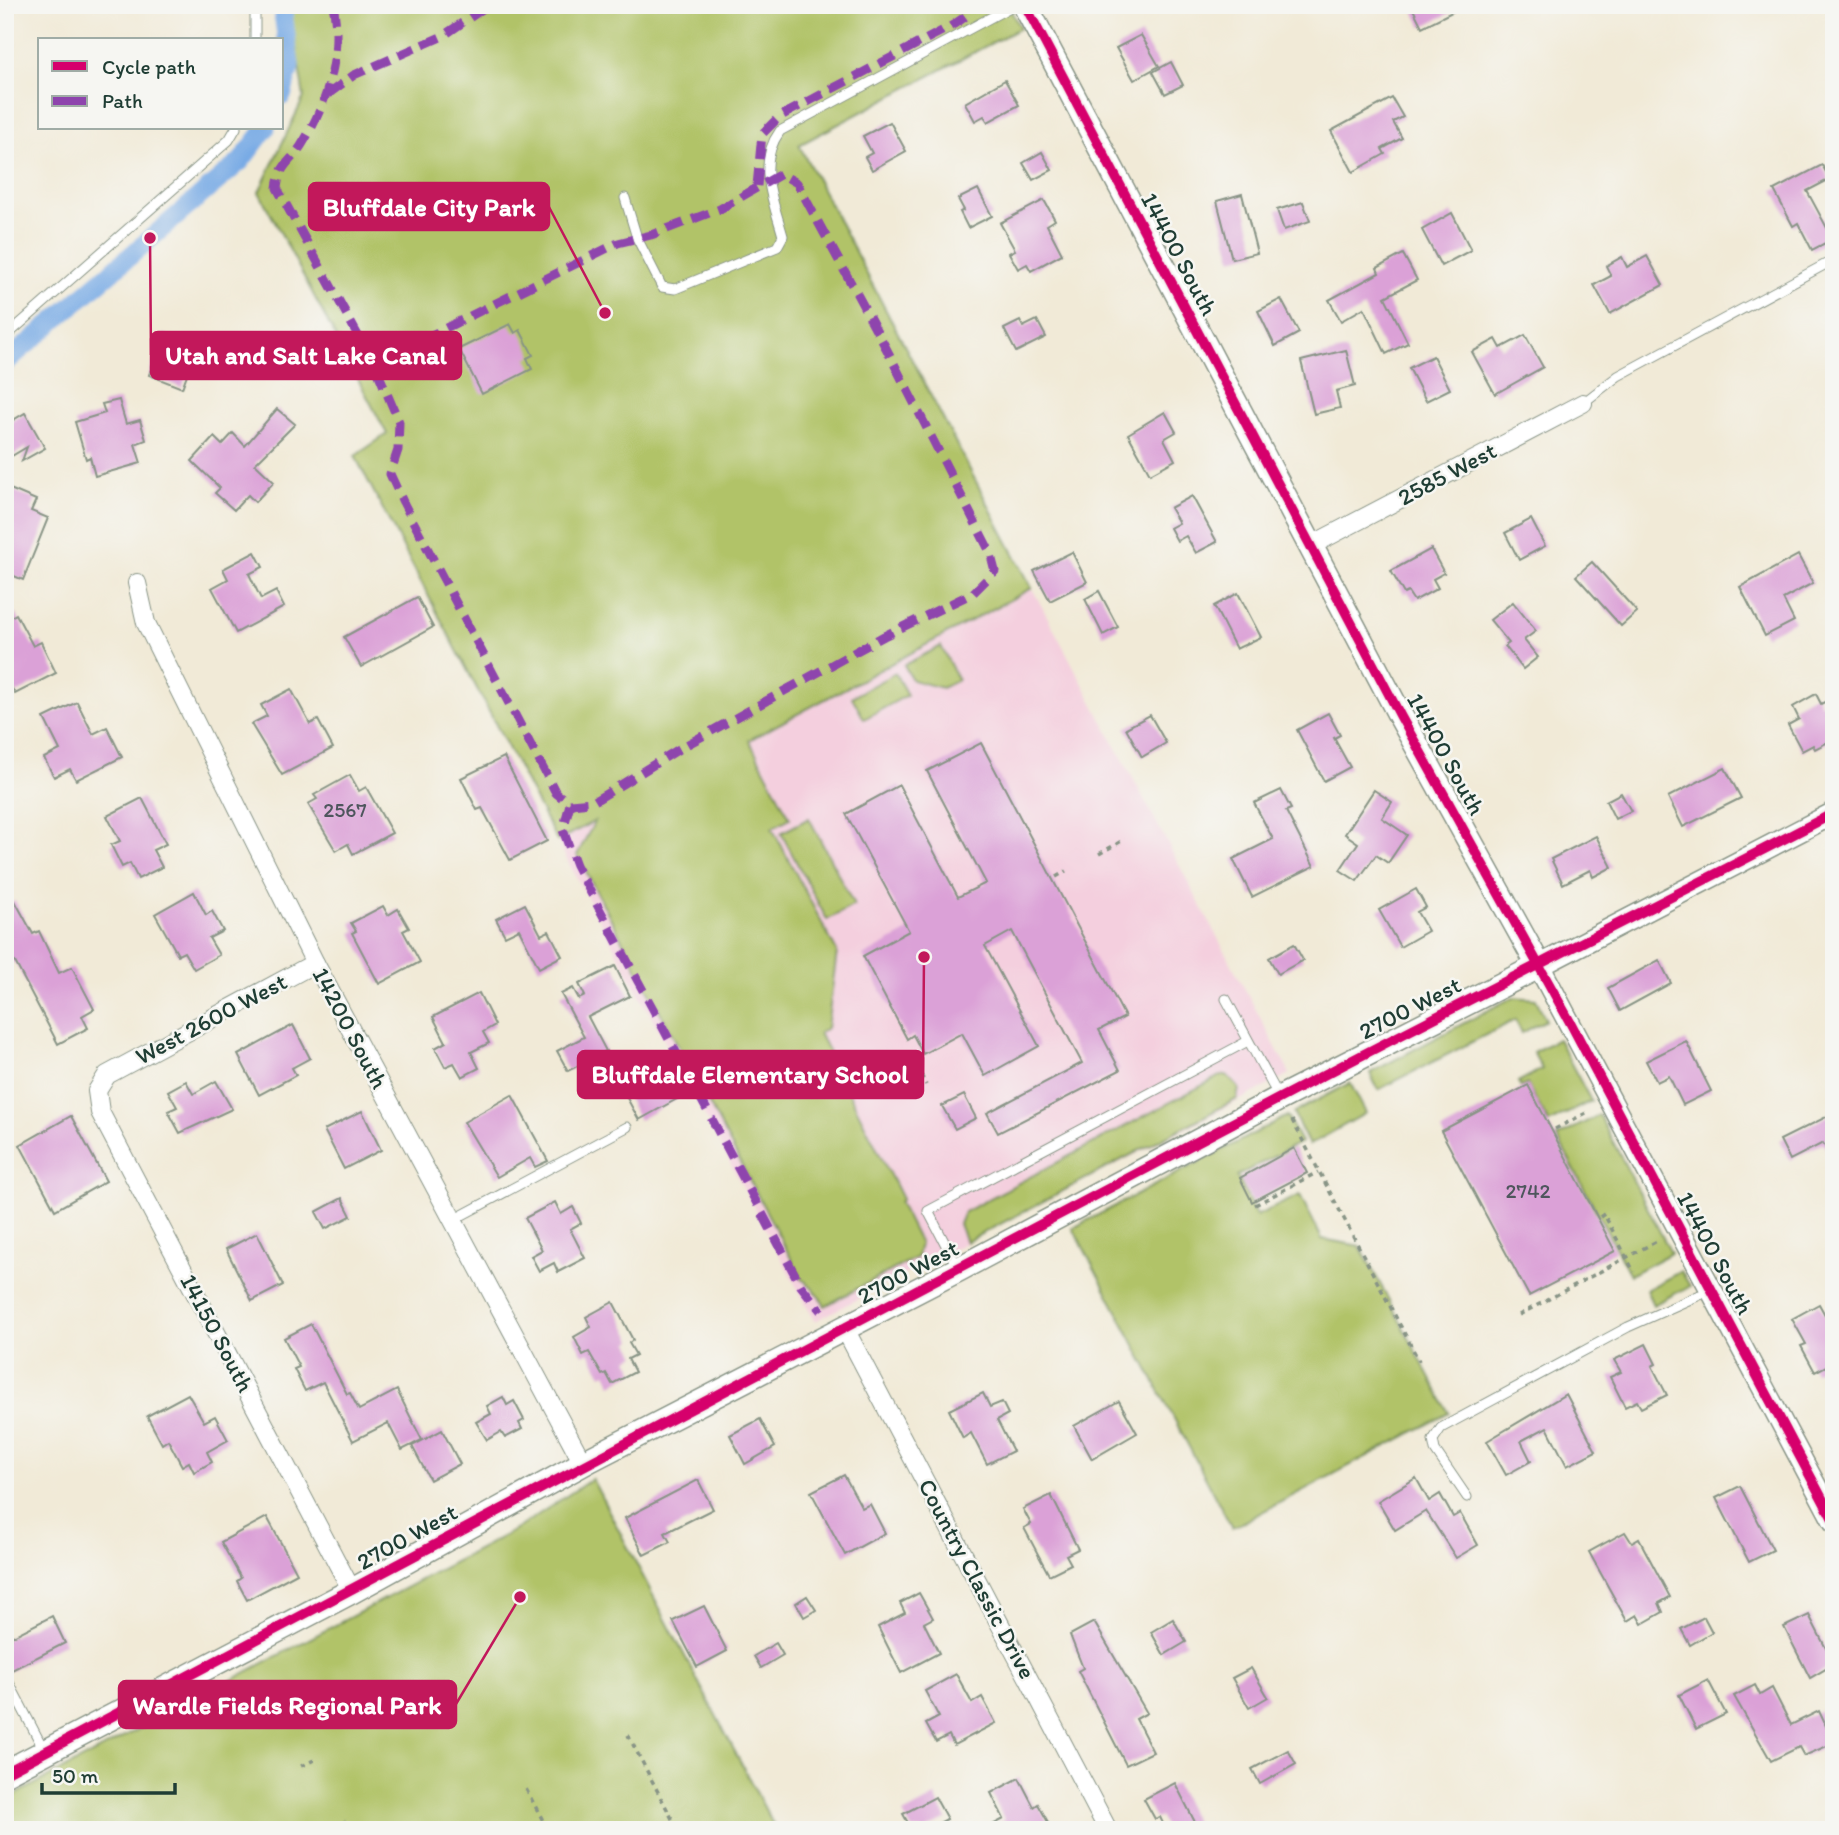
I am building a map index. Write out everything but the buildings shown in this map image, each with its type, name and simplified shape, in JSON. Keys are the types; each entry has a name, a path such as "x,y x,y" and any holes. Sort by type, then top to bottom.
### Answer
{"main road":[{"name":"14400 South","path":"1026,5 1310,546 1539,966"},
{"name":"2700 West","path":"5,1773 352,1591 583,1464 845,1329 1280,1098 1539,966"}],"street":[{"name":"2585 West","path":"1310,546 1583,403"},
{"name":"14200 South","path":"137,583 145,623 315,963 583,1464"},
{"name":"2700 West","path":"1539,966 1834,813"},
{"name":"West 2600 West","path":"107,1074 315,963"},
{"name":"14400 South","path":"1539,966 1834,1521"},
{"name":"14150 South","path":"107,1074 97,1091 100,1111 352,1591"},
{"name":"Country Classic Drive","path":"845,1329 1108,1830"}],"lane":[{"path":"255,5 255,38"},
{"path":"625,198 636,239 663,287 675,289 777,247 783,236 765,170 770,144 780,131 1014,5"},
{"path":"5,337 229,140 235,130"},
{"path":"1583,403 1618,376 1826,264"},
{"path":"1226,999 1280,1098"},
{"path":"959,1269 928,1211 1248,1041"},
{"path":"453,1220 627,1127"},
{"path":"1468,1497 1435,1450 1433,1440 1449,1422 1628,1327 1711,1290"},
{"path":"5,1675 45,1752"}],"path":[{"path":"1099,853 1125,839"},
{"path":"1056,877 1066,872"},
{"path":"889,1069 919,1053"},
{"path":"912,1057 926,1084"},
{"path":"867,1095 895,1080"},
{"path":"1555,1129 1590,1111"},
{"path":"1292,1120 1419,1361"},
{"path":"1255,1205 1319,1171"},
{"path":"1600,1217 1604,1214 1634,1272"},
{"path":"1520,1315 1659,1240"},
{"path":"628,1735 678,1830"},
{"path":"301,1766 314,1759"},
{"path":"526,1789 548,1830"},
{"path":"333,1828 346,1821"}],"shaded area":[{"path":"1032,588 1290,1074 815,1321 557,841"}],"green space":[{"path":"289,5 1008,5 1020,28 799,145 1032,588 749,740 790,818 772,828 837,952 827,1028 819,1033 902,1199 899,1202 920,1244 917,1257 825,1306 814,1289 802,1279 577,855 595,821 557,841 355,456 387,434 259,192 304,97"},
{"path":"941,646 958,680 942,688 912,680 904,665"},
{"path":"895,673 907,695 864,719 852,697"},
{"path":"809,818 854,905 827,920 781,833"},
{"path":"1513,997 1536,999 1546,1020 1522,1033 1515,1020 1378,1090 1370,1073"},
{"path":"1558,1039 1591,1101 1549,1123 1527,1084 1521,1087 1518,1082 1542,1069 1533,1052"},
{"path":"1227,1075 1239,1088 1237,1099 966,1242 959,1224 964,1212 1218,1077"},
{"path":"1350,1083 1366,1113 1309,1145 1293,1113"},
{"path":"1599,1115 1671,1253 1630,1275 1557,1137"},
{"path":"1287,1116 1301,1142 1237,1176 1256,1216 1300,1195 1322,1239 1360,1246 1449,1413 1232,1528 1073,1228"},
{"path":"1681,1271 1690,1286 1653,1305 1646,1290"},
{"path":"592,1479 776,1830 5,1830 5,1800 515,1530"}],"waterway":[{"path":"282,5 290,66 284,88"},
{"path":"5,363 241,161 264,130"}],"marked path":[{"path":"333,5 336,42 325,96 301,146 283,169 277,188 377,370 399,422 398,450 390,474 556,793 570,804 593,802 679,749 884,636 973,593 995,571 990,552 886,348 797,183 781,174 720,209 651,235 618,243 391,355 377,370"},
{"path":"328,94 354,75 443,36 488,5"},
{"path":"757,186 762,134 779,117 955,24 970,13 971,5"},
{"path":"570,804 563,830 576,865 801,1286 821,1311"}],"cycle path":[{"path":"1025,5 1401,717 1570,1022 1834,1521"},
{"path":"5,1773 1280,1098 1834,813"}],"place":[{"name":"Utah and Salt Lake Canal","path":"150,238"},
{"name":"Bluffdale City Park","path":"605,313"},
{"name":"Bluffdale Elementary School","path":"924,957"},
{"name":"Wardle Fields Regional Park","path":"520,1597"}]}
